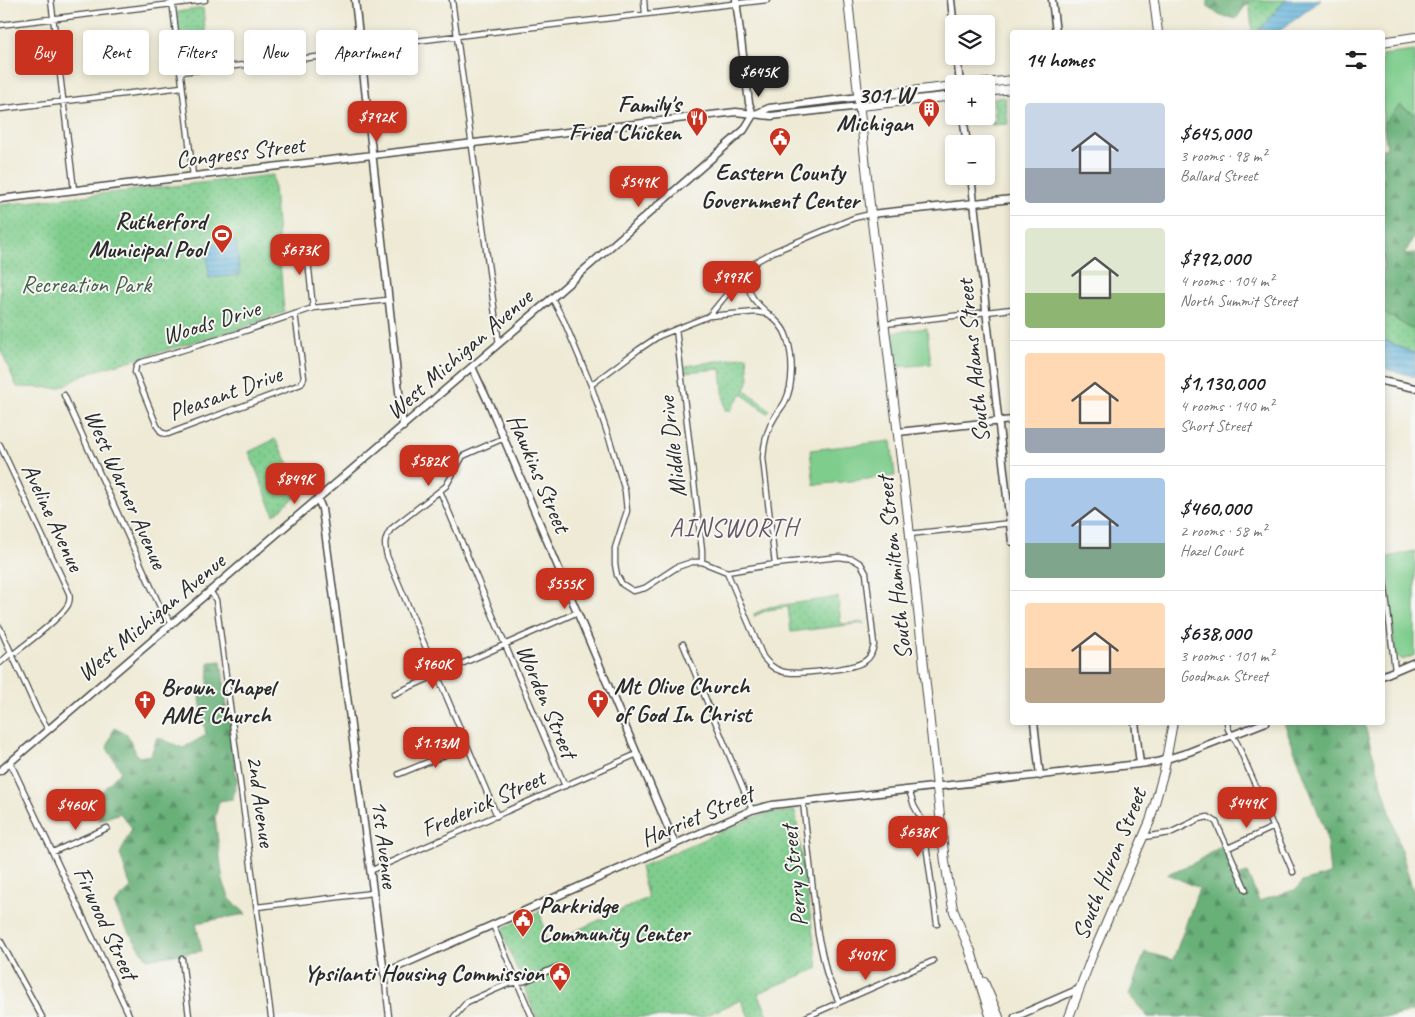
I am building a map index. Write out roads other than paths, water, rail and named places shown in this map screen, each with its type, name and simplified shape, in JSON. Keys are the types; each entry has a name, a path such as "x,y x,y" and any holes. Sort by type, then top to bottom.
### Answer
{"highway":[{"path":"970,950 991,1017"}],"main road":[{"name":"South Hamilton Street","path":"848,0 871,214 910,534 936,787 950,895 953,909 999,1017"},
{"path":"1154,0 1158,30"},
{"path":"1385,42 1415,37"},
{"path":"995,82 1010,80"},
{"path":"859,97 945,87"},
{"path":"995,91 1010,89"},
{"path":"860,106 945,97"},
{"name":"South Huron Street","path":"1069,1017 1092,956 1153,813 1172,725"}],"street":[{"path":"51,0 74,190"},
{"path":"0,25 172,2 205,0"},
{"path":"355,0 358,30"},
{"path":"452,0 499,344"},
{"path":"644,0 645,14"},
{"path":"418,41 736,2 767,0"},
{"path":"951,0 953,15"},
{"path":"1052,0 1056,30"},
{"path":"172,2 175,30"},
{"path":"736,2 749,103 753,115"},
{"path":"234,66 316,57"},
{"path":"180,75 193,176"},
{"path":"363,75 402,427"},
{"path":"0,109 182,87"},
{"path":"753,115 769,108 859,97"},
{"path":"753,115 771,116 860,106"},
{"name":"Congress Street","path":"0,199 736,112 753,115"},
{"name":"West Michigan Avenue","path":"0,771 552,298 744,130 753,115"},
{"name":"South Adams Street","path":"972,185 1010,515"},
{"path":"709,316 745,272 757,261 773,252 854,218 871,214 1010,199"},
{"path":"306,241 313,308"},
{"path":"745,272 749,290 754,299 778,322 786,334 791,371 789,392 767,432 764,445 763,458 775,564"},
{"path":"552,298 564,321 591,385 625,491 627,511 614,548 617,575 622,584 633,591 646,588 677,567 702,562 727,572 775,564 839,557 852,559 860,564 866,573 874,645 871,656 864,663 853,666 789,674 780,671 770,665 763,657 727,572"},
{"name":"Woods Drive","path":"136,366 139,363 236,334 313,308 387,300"},
{"path":"885,324 1010,309"},
{"path":"591,385 638,350 659,336 676,328 709,316 750,312 768,314"},
{"name":"Pleasant Drive","path":"136,366 134,372 158,426 162,433 168,434 301,384 304,378 295,314"},
{"name":"Middle Drive","path":"676,328 702,562"},
{"name":"Hawkins Street","path":"472,367 504,438 675,844"},
{"path":"1385,382 1415,388"},
{"name":"West Warner Avenue","path":"64,395 162,611 172,623"},
{"path":"898,432 1010,420"},
{"path":"497,816 384,545 386,536 391,529 446,486 463,456 504,438"},
{"name":"Aveline Avenue","path":"0,445 69,593 70,599 68,606 47,626 12,654"},
{"name":"Worden Street","path":"440,491 565,786"},
{"name":"1st Avenue","path":"318,499 323,518 389,1017"},
{"path":"910,534 1010,523"},
{"path":"1385,588 1395,670"},
{"name":"2nd Avenue","path":"210,591 216,600 271,1017"},
{"path":"394,694 578,612"},
{"path":"0,628 37,710 48,728"},
{"path":"682,644 752,810"},
{"path":"0,663 12,654"},
{"path":"1385,675 1415,662"},
{"path":"1034,725 1040,776"},
{"path":"1135,725 1140,764"},
{"path":"1228,725 1293,872"},
{"name":"Harriet Street","path":"384,973 752,810 772,805 1040,776 1166,760 1259,725"},
{"path":"399,774 467,746"},
{"name":"Frederick Street","path":"370,871 637,754"},
{"name":"Firwood Street","path":"10,762 130,1017"},
{"path":"909,790 914,806 923,823 937,924"},
{"name":"Perry Street","path":"803,802 818,935 828,974 839,1002"},
{"path":"1144,836 1170,833 1199,819 1208,817 1216,822 1246,890"},
{"path":"1228,848 1274,827"},
{"path":"53,852 107,828"},
{"path":"257,907 372,893"},
{"path":"493,925 519,982 532,1017"},
{"path":"0,940 42,1017"},
{"path":"182,958 190,1017"},
{"path":"806,1017 933,961"},
{"path":"454,1017 467,1002 508,984 519,982 557,967"},
{"path":"1015,1017 1079,989"}],"water":[{"path":"1286,0 1321,0 1281,30 1259,30"},
{"name":"Rutherford Municipal Pool","path":"236,241 240,275 209,278 206,245"},
{"path":"1385,340 1415,354 1415,377 1385,369"}],"place":[{"name":"301 W Michigan","path":"929,128"},
{"name":"Family's Fried Chicken","path":"697,137"},
{"name":"Eastern County Government Center","path":"780,157"},
{"name":"Rutherford Municipal Pool","path":"222,254"},
{"name":"Mt Olive Church of God In Christ","path":"598,719"},
{"name":"Brown Chapel AME Church","path":"145,720"},
{"name":"Parkridge Community Center","path":"523,938"},
{"name":"Ypsilanti Housing Commission","path":"560,992"}],"district":[{"name":"AINSWORTH","path":"734,527"}],"park label":[{"name":"Recreation Park","path":"86,284"}]}
